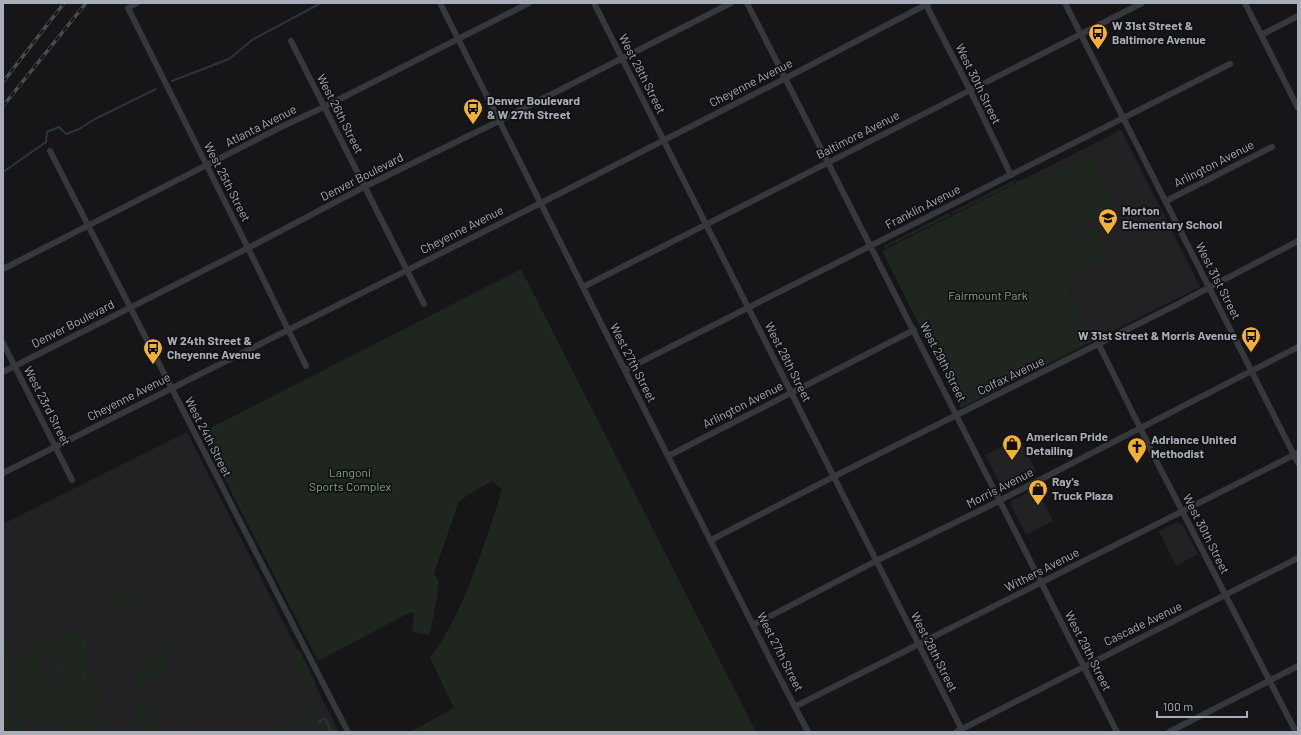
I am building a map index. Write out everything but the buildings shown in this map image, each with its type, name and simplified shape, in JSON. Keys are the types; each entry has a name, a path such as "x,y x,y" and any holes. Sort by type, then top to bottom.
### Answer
{"street":[{"name":"West 25th Street","path":"137,3 128,8 306,366"},
{"name":"West 27th Street","path":"440,3 808,732"},
{"name":"Atlanta Avenue","path":"3,269 281,127 324,107 529,3"},
{"name":"West 28th Street","path":"594,3 919,645 960,731"},
{"name":"Denver Boulevard","path":"3,372 248,248 364,187 499,121 732,3"},
{"name":"West 29th Street","path":"747,3 1117,732"},
{"name":"West 31st Street","path":"1065,3 1251,371 1296,454 1298,463"},
{"name":"Baltimore Avenue","path":"583,287 1142,3"},
{"path":"1244,3 1296,100 1298,108"},
{"name":"Cheyenne Avenue","path":"3,473 541,203 786,78 926,4"},
{"name":"West 30th Street","path":"926,4 1011,174"},
{"path":"1261,35 1298,16"},
{"name":"West 26th Street","path":"291,41 424,304"},
{"name":"Franklin Avenue","path":"625,370 1011,174 1124,119 1230,64"},
{"name":"Arlington Avenue","path":"1166,202 1272,147"},
{"name":"West 24th Street","path":"50,150 348,732"},
{"name":"Colfax Avenue","path":"711,540 833,477 1099,345 1298,241"},
{"name":"Arlington Avenue","path":"668,456 914,330"},
{"name":"West 23rd Street","path":"3,343 72,480"},
{"name":"West 30th Street","path":"1099,345 1225,596 1296,732"},
{"name":"Morris Avenue","path":"753,625 876,561 999,501 1298,347"},
{"name":"Withers Avenue","path":"796,706 1296,454"},
{"name":"Cascade Avenue","path":"960,731 1084,666 1298,558"},
{"path":"1169,732 1298,666"}],"shaded area":[{"name":"Morton Elementary School","path":"1121,130 1200,287 1095,340 1016,183"},
{"path":"187,432 339,732 3,732 3,524"},
{"path":"1019,438 1036,471 1003,487 985,455"},
{"path":"1036,488 1053,521 1026,535 1011,505 1011,501"},
{"path":"1177,522 1183,525 1198,554 1176,566 1159,531"}],"green space":[{"name":"Fairmount Park","path":"1088,149 1113,196 1112,200 1114,204 1107,208 1105,212 1068,231 1086,267 1066,277 1065,281 1095,340 961,408 882,251 1015,184 1018,180 1022,182 1041,177 1082,156"},
{"path":"1017,179 1013,184 953,214 952,212"},
{"path":"949,213 951,215 885,248 884,246"},
{"path":"1095,227 1111,259 1090,269 1074,237"},
{"name":"Langoni Sports Complex","path":"521,269 756,732 410,732 454,708 430,658 439,646 453,621 465,595 495,513 502,489 492,481 469,494 458,503 434,574 439,585 430,635 412,632 414,613 411,612 318,661 201,433"},
{"path":"133,582 146,602 145,605 125,615 122,611 124,603 130,598 135,606 142,602 133,586 125,590 129,596 123,602 121,611 116,611 108,597 109,595"},
{"path":"162,623 170,632 172,639 173,652 171,658 158,682 143,683 143,690 137,689 135,670 150,663 147,658 169,646 169,643 161,629 158,628 158,625"},
{"path":"74,630 81,631 85,634 88,650 89,669 85,665 80,666 79,679 74,676 63,661 52,650 48,650 46,659 44,660 34,644 54,635"},
{"path":"3,646 9,656 13,656 11,660 10,658 6,660 9,666 13,664 12,662 15,655 23,651 26,656 35,651 35,649 42,661 38,675 46,678 51,683 57,680 59,674 56,666 47,663 49,651 76,680 80,681 82,678 81,667 86,667 102,688 98,718 100,725 98,728 90,732 67,732 57,721 60,714 54,703 49,701 35,708 33,713 20,720 26,732 3,732"},
{"path":"299,649 316,684 315,685 312,682 313,685 310,695 289,655"},
{"path":"310,695 314,703 300,710 298,709 294,711 294,709 310,701 308,697"},
{"path":"133,697 143,698 161,732 144,732 134,711 132,702"},
{"path":"49,703 54,704 59,714 57,719 45,726 40,724 35,714 36,709"},
{"path":"318,710 323,719 325,718 326,712 337,732 324,732 318,720 313,718 284,732 275,732"}],"waterway":[{"path":"172,81 229,59 252,40 321,3"},
{"path":"3,172 46,142 47,132 59,127 66,134 79,129 95,119 156,89"},
{"path":"319,722 325,718 331,732"}],"railway":[{"path":"3,82 64,3"},
{"path":"3,106 86,3"}],"place":[{"name":"W 31st Street & Baltimore Avenue","path":"1098,50"},
{"name":"Denver Boulevard & W 27th Street","path":"473,125"},
{"name":"Morton Elementary School","path":"1108,235"},
{"name":"W 31st Street & Morris Avenue","path":"1251,353"},
{"name":"W 24th Street & Cheyenne Avenue","path":"153,365"},
{"name":"American Pride Detailing","path":"1012,461"},
{"name":"Adriance United Methodist","path":"1137,464"},
{"name":"Ray's Truck Plaza","path":"1038,506"}]}
